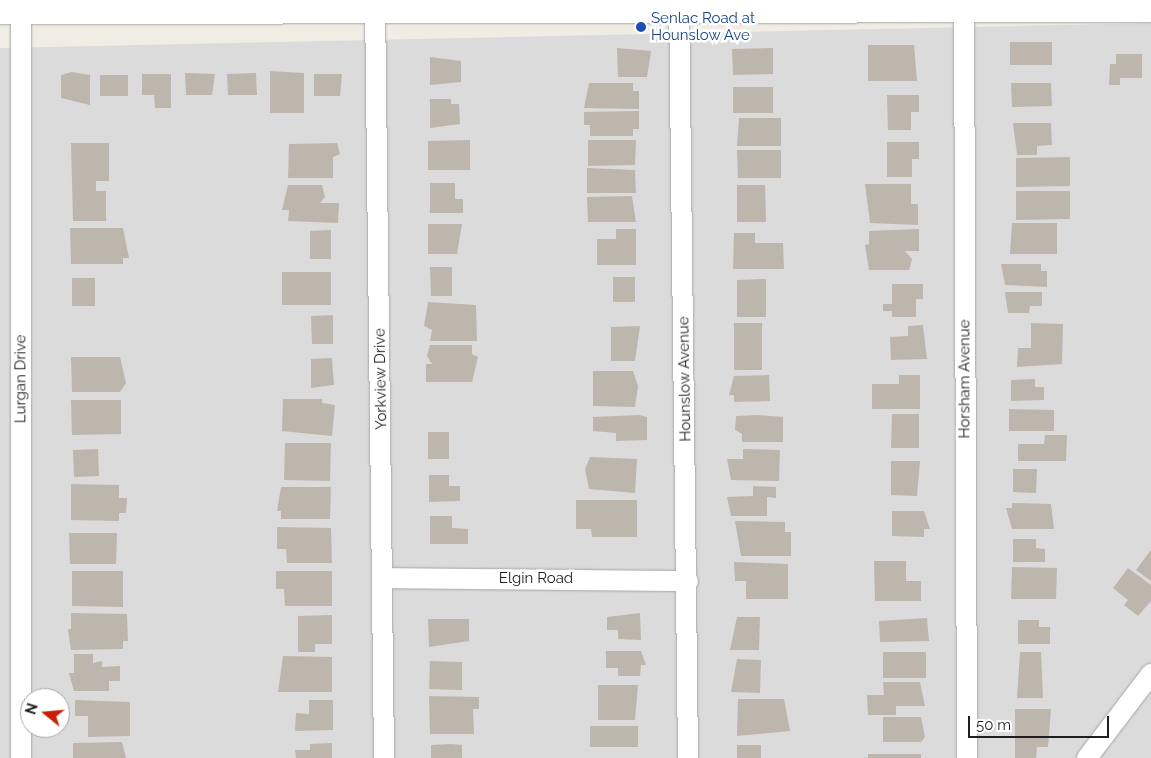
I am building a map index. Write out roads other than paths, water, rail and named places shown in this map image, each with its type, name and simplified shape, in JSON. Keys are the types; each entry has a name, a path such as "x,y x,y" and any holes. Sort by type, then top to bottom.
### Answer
{"street":[{"path":"14,7 375,5 964,6 1151,9"},
{"name":"Yorkview Drive","path":"375,5 384,578 384,758"},
{"name":"Hounslow Avenue","path":"679,6 688,581 688,758"},
{"name":"Horsham Avenue","path":"964,6 967,758"},
{"name":"Lurgan Drive","path":"14,7 21,758"},
{"name":"Elgin Road","path":"384,578 688,581"},
{"path":"1087,758 1151,674"}],"place":[{"name":"Senlac Road at Hounslow Ave","path":"641,27"}]}
